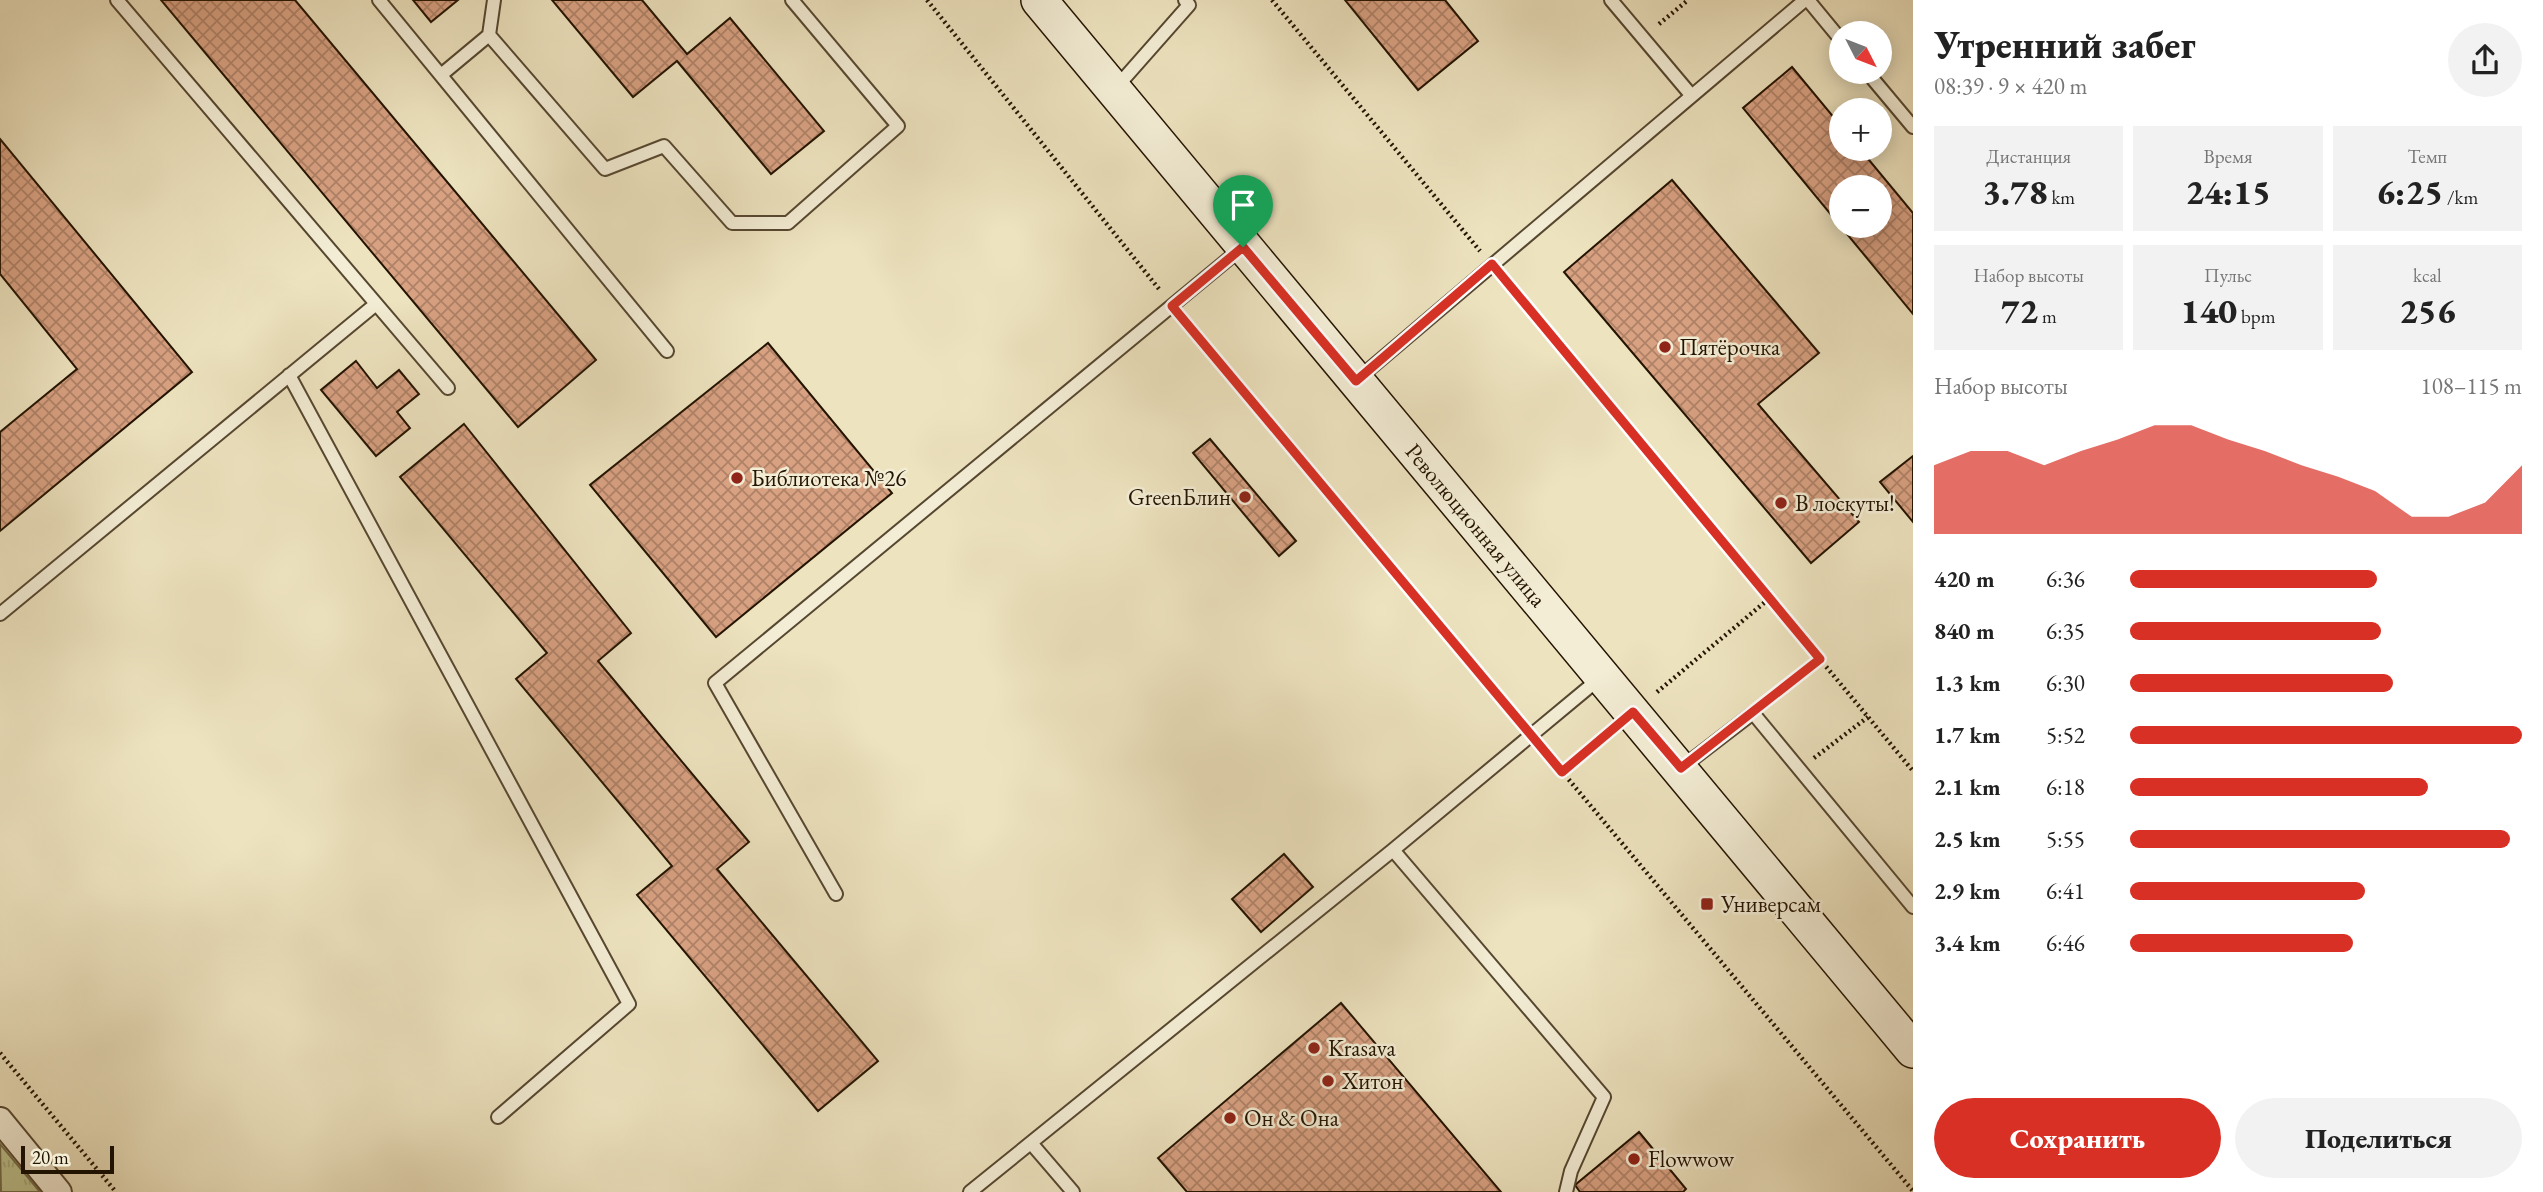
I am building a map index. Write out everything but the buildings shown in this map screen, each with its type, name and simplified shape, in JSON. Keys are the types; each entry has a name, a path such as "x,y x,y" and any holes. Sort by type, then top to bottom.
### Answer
{"main road":[{"name":"Революционная улица","path":"1040,0 1913,1050"}],"street":[{"path":"0,1120 59,1192"}],"lane":[{"path":"117,0 448,388"},
{"path":"379,0 667,351"},
{"path":"441,75 489,35 494,0"},
{"path":"489,35 605,169 664,146 732,223 788,223 898,126 792,0"},
{"path":"1114,90 1189,5 1185,0"},
{"path":"1611,0 1691,95"},
{"path":"1356,381 1806,0 1829,26"},
{"path":"1877,84 1913,127"},
{"path":"836,894 715,683 1243,247"},
{"path":"0,614 376,304"},
{"path":"289,375 629,1004 498,1117"},
{"path":"970,1192 1603,675"},
{"path":"1681,768 1753,713 1913,907"},
{"path":"1392,850 1604,1097 1566,1192"},
{"path":"1031,1143 1073,1192"}],"path":[{"path":"928,0 1172,306 1913,1191"},
{"path":"1272,0 1913,771"},
{"path":"1643,38 1688,0"},
{"path":"1562,772 1770,598"},
{"path":"1753,713 1820,659"},
{"path":"1800,770 1868,717"},
{"path":"0,1053 116,1192"}],"green space":[{"path":"0,1144 40,1192 1,1192"}],"place":[{"name":"Пятёрочка","path":"1665,347"},
{"name":"Библиотека №26","path":"737,478"},
{"name":"GreenБлин","path":"1245,497"},
{"name":"В лоскуты!","path":"1781,503"},
{"name":"Универсам","path":"1707,904"},
{"name":"Krasava","path":"1314,1048"},
{"name":"Хитон","path":"1328,1081"},
{"name":"Он & Она","path":"1230,1118"},
{"name":"Flowwow","path":"1634,1159"}],"route":[{"path":"1243,247 1356,381 1492,264 1820,659 1681,768 1633,712 1562,772 1172,306 1243,247"}]}
